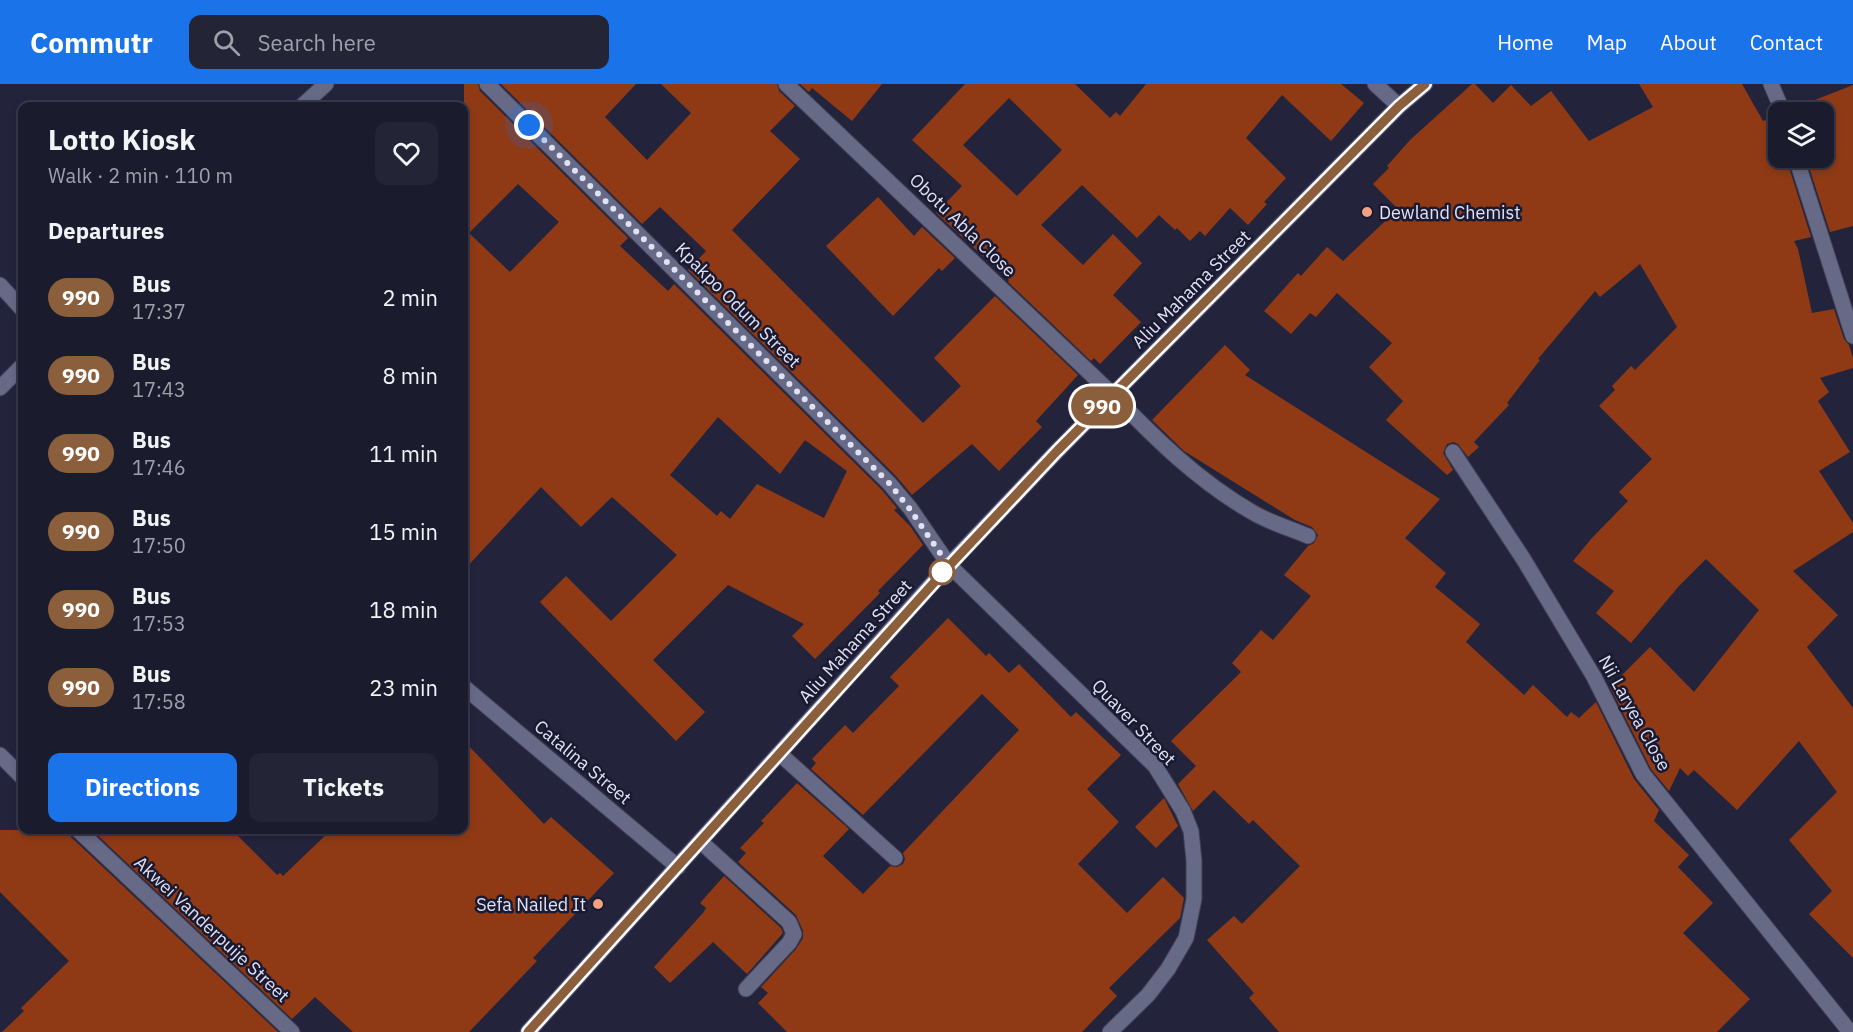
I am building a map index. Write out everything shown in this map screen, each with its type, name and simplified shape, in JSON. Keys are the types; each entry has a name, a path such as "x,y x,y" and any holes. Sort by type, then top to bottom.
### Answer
{"street":[{"path":"307,102 327,84"},
{"name":"Kpakpo Odum Street","path":"487,84 889,483 949,566"},
{"name":"Obotu Abla Close","path":"786,84 1113,395 1173,456 1216,489 1253,513 1308,536"},
{"path":"1375,84 1399,106"},
{"name":"Aliu Mahama Street","path":"528,1032 949,566 1113,395 1399,106 1425,84"},
{"path":"1771,84 1779,102"},
{"path":"1799,168 1853,336"},
{"path":"0,285 18,305"},
{"path":"0,388 18,370"},
{"name":"Nii Laryea Close","path":"1453,452 1524,560 1594,677 1643,774 1850,1032"},
{"name":"Quaver Street","path":"949,566 1155,766 1182,811 1191,831 1194,899 1186,938 1168,969 1148,995 1110,1032"},
{"name":"Catalina Street","path":"468,690 678,867"},
{"path":"780,754 895,858"},
{"path":"0,755 18,773"},
{"name":"Akwei Vanderpuije Street","path":"82,834 292,1032"},
{"path":"701,842 789,922 794,934 789,944 746,989"}],"building":[{"path":"464,84 478,84 480,91 628,238 620,246 668,291 674,284 882,490 897,508 894,510 910,526 923,545 815,659 792,636 804,624 728,585 653,660 705,712 676,741 540,602 566,576 611,621 677,555 612,497 581,527 541,487 468,566 468,102 464,102","holes":["518,184 559,222 510,272 469,233","718,417 780,474 805,440 847,471 824,518 757,484 730,519 721,511 717,516 670,475"]},
{"path":"501,84 636,84 605,117 647,160 691,113 661,84 777,84 779,91 795,106 770,131 800,159 732,230 923,423 961,386 934,358 995,296 1078,375 1036,421 1042,427 999,471 972,444 912,495 896,476 688,270 706,251 660,207 642,224"},
{"path":"800,84 882,84 852,121 812,88 809,92"},
{"path":"965,84 1075,84 1110,118 1116,112 1120,116 1146,84 1341,84 1364,103 1331,141 1282,95 1246,138 1286,178 1264,202 1267,204 1248,225 1230,208 1205,236 1200,231 1190,241 1159,215 1137,238 1082,185 1041,225 1083,265 1113,234 1142,263 1113,295 1141,322 1100,364 1094,358 1091,361 1008,282 1009,280 936,213 962,186 912,140","holes":["1009,98 1062,150 1017,196 963,145"]},
{"path":"1472,84 1475,84 1493,103 1511,85 1531,106 1551,91 1589,141 1653,107 1639,84 1742,84 1763,121 1768,119 1768,168 1789,168 1811,237 1794,241 1798,249 1812,313 1834,309 1853,358 1853,368 1820,378 1829,392 1818,401 1850,452 1819,471 1853,523 1853,532 1793,571 1838,615 1807,647 1853,708 1853,958 1809,914 1832,891 1789,840 1837,792 1799,741 1737,810 1694,770 1688,776 1680,768 1669,791 1651,769 1610,687 1650,647 1694,692 1759,610 1706,559 1679,586 1631,643 1596,613 1614,591 1573,561 1628,501 1619,492 1652,459 1599,406 1615,390 1612,386 1631,366 1635,370 1677,327 1640,264 1600,297 1595,291 1538,359 1540,360 1507,403 1509,405 1474,442 1479,447 1468,457 1458,444 1453,442 1447,444 1443,453 1453,470 1447,475 1386,420 1403,401 1369,367 1392,343 1337,293 1316,317 1310,313 1291,334 1264,311 1298,273 1301,276 1327,247 1343,261 1398,209 1373,184 1389,168 1387,166 1410,140"},
{"path":"1853,85 1853,226 1830,232 1809,168 1834,168 1834,102 1810,102"},
{"path":"878,197 914,236 922,227 955,258 942,271 939,268 893,316 826,246"},
{"path":"1225,345 1250,370 1245,375 1440,499 1405,538 1446,573 1435,587 1480,624 1466,642 1524,695 1533,685 1567,717 1571,712 1579,718 1596,702 1634,779 1659,810 1654,821 1689,855 1678,867 1713,903 1683,933 1750,999 1717,1032 1279,1032 1249,998 1254,993 1207,940 1234,916 1242,924 1300,866 1253,820 1249,824 1214,790 1193,811 1178,784 1196,766 1171,741 1241,672 1232,663 1261,630 1273,640 1311,596 1284,575 1308,546 1314,543 1318,535 1312,527 1295,520 1184,451 1152,420"},
{"path":"948,618 986,656 989,653 1009,673 1019,664 1071,717 1076,712 1121,755 1087,789 1119,822 1078,864 1127,913 1163,877 1184,898 1180,918 1109,988 1117,996 1082,1032 787,1032 758,1003 768,993 761,987 796,949 803,938 803,931 796,915 738,862 746,853 740,848 764,823 761,821 797,783 849,829 823,856 863,894 890,866 897,867 903,864 905,859 903,853 1019,730 982,694 863,815 811,769 816,763 812,759 845,725 853,733 899,686 890,677"},
{"path":"468,745 544,824 551,817 614,873 533,958 537,961 469,1032 353,1032 315,997 292,1019 96,834 236,834 277,875 280,873 283,876 327,834 468,834"},
{"path":"1164,798 1178,826 1156,848 1135,827"},
{"path":"0,830 18,830 18,834 70,834 278,1032 2,1032 24,1011 21,1008 69,961 0,892"},
{"path":"724,876 781,928 783,933 747,974 713,942 670,983 654,967 703,913 706,908 700,903"}],"bus line":[{"name":"990","path":"528,1032 949,566 1057,451 1399,106 1425,84"}],"place":[{"name":"Dewland Chemist","path":"1367,212"},
{"name":"Sefa Nailed It","path":"598,904"}],"route":[{"path":"529,125 889,483 949,566 942,572"}]}
